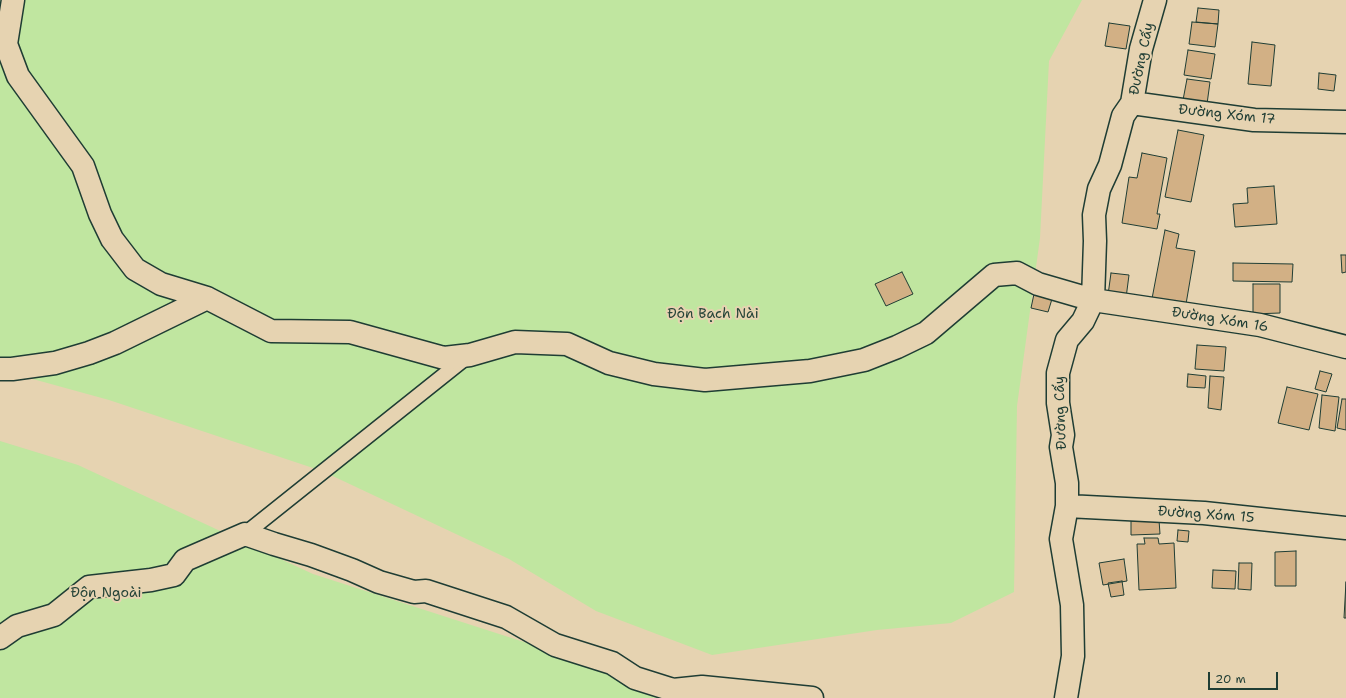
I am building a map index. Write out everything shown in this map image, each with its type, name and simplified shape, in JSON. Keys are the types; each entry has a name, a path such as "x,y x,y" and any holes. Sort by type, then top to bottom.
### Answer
{"street":[{"name":"Đường Xóm 16","path":"13,0 6,44 18,76 83,166 100,214 112,239 136,269 161,284 207,298 271,330 350,332 444,358 470,355 515,342 567,344 609,363 654,374 705,380 817,370 864,360 897,347 926,333 994,275 1018,273 1038,284 1093,300 1260,325 1346,347"},
{"name":"Đường Cấy","path":"1066,698 1073,656 1072,605 1061,539 1067,506 1067,483 1061,447 1063,435 1058,402 1058,373 1067,340 1083,322 1093,300 1095,241 1094,215 1099,190 1110,165 1123,116 1132,103 1141,49 1155,0"},
{"name":"Đường Xóm 17","path":"1132,103 1254,120 1346,122"},
{"path":"0,369 12,369 55,363 89,353 114,343 207,298"},
{"name":"Đường Xóm 15","path":"1067,506 1204,513 1346,528"},
{"path":"0,638 17,626 54,615 90,587 151,580 174,575 185,560 244,534 312,555 379,582 414,592 426,591 506,617 554,645 612,663 635,678 673,690 702,687 812,698"}],"lane":[{"path":"244,534 470,355"}],"green space":[{"name":"Độn Bạch Nài","path":"0,0 1082,0 1049,61 1040,238 1017,406 1014,592 951,623 877,630 712,655 596,611 509,559 322,471 109,400 0,370"},
{"name":"Độn Ngoài","path":"0,441 78,465 313,574 673,690 738,698 0,698"}],"building":[{"path":"1198,8 1219,10 1218,24 1196,22"},
{"path":"1192,22 1218,24 1215,47 1189,44"},
{"path":"1109,23 1130,26 1126,49 1105,46"},
{"path":"1252,42 1275,45 1271,86 1248,84"},
{"path":"1188,50 1215,54 1211,79 1184,75"},
{"path":"1319,73 1336,75 1334,91 1318,89"},
{"path":"1187,79 1210,82 1207,104 1183,100"},
{"path":"1178,130 1204,135 1191,202 1165,197"},
{"path":"1142,153 1167,158 1157,214 1160,214 1157,229 1122,223 1129,177 1137,178"},
{"path":"1274,186 1277,224 1235,227 1233,204 1248,203 1247,188"},
{"path":"1165,230 1179,234 1176,248 1195,251 1185,310 1151,304"},
{"path":"1341,255 1346,255 1346,272 1342,273"},
{"path":"1233,263 1293,264 1292,282 1233,281"},
{"path":"902,272 913,294 886,306 875,284"},
{"path":"1111,273 1129,275 1126,298 1108,295"},
{"path":"1253,284 1280,284 1280,313 1253,314"},
{"path":"1034,294 1052,299 1048,312 1031,308"},
{"path":"1197,345 1226,347 1224,371 1195,369"},
{"path":"1320,371 1332,374 1326,392 1315,389"},
{"path":"1188,374 1206,376 1205,388 1187,387"},
{"path":"1210,376 1224,377 1221,410 1208,408"},
{"path":"1287,387 1318,394 1309,430 1278,423"},
{"path":"1322,395 1339,397 1335,431 1319,428"},
{"path":"1342,399 1346,399 1346,430 1337,428"},
{"path":"1159,520 1160,534 1131,535 1131,521"},
{"path":"1178,530 1189,531 1188,542 1177,541"},
{"path":"1144,538 1158,538 1159,544 1174,543 1176,588 1139,590 1137,544 1145,544"},
{"path":"1296,551 1296,586 1275,586 1275,552"},
{"path":"1124,559 1127,581 1103,585 1099,563"},
{"path":"1239,563 1252,563 1251,590 1238,589"},
{"path":"1213,570 1236,571 1235,589 1212,588"},
{"path":"1122,581 1124,595 1111,597 1108,583"},
{"path":"1346,582 1346,618 1344,618"}]}
